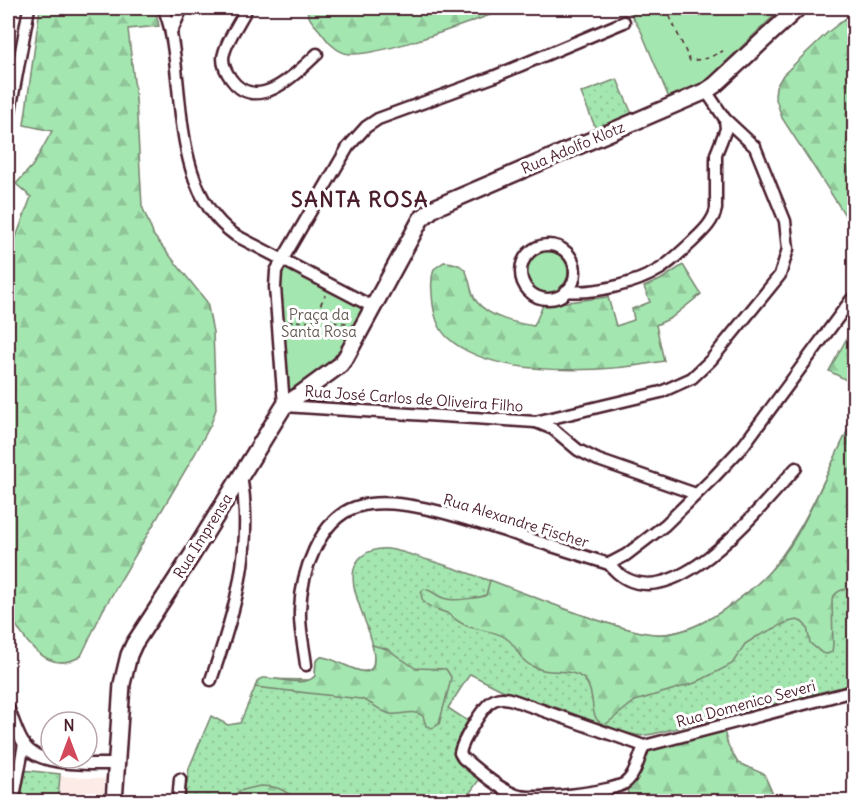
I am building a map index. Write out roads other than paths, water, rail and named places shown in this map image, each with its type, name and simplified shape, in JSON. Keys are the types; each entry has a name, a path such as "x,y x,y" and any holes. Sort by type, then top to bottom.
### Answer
{"street":[{"path":"8,122 29,8"},
{"path":"164,8 171,33 182,124 189,159 199,189 216,218 228,230 373,307"},
{"path":"171,33 182,8"},
{"path":"247,8 223,55 227,72 238,86 251,92 273,90 290,79 317,54"},
{"name":"Rua Adolfo Klotz","path":"373,307 416,226 427,212 706,91 798,8"},
{"path":"284,406 275,287 276,271 348,147 372,123 492,77 624,22"},
{"name":"Rua José Carlos de Oliveira Filho","path":"284,406 536,422 661,392 684,383 699,373 780,275 788,249 785,221 757,150 725,119 706,91"},
{"path":"566,291 575,273 573,262 567,254 559,247 549,245 529,252 521,269 522,278 528,290 540,298 549,299 566,291 584,292 603,289 647,275 665,265 693,242 715,214 716,154 726,127 725,119"},
{"path":"721,138 729,132 742,134"},
{"path":"609,564 626,555 665,525 751,437 851,300"},
{"name":"Rua Imprensa","path":"114,801 122,684 129,655 138,637 192,555 284,406 340,364 373,307"},
{"path":"536,422 553,429 578,450 597,460 696,494"},
{"name":"Rua Alexandre Fischer","path":"306,665 300,611 312,557 327,528 342,514 354,508 367,504 388,503 446,514 609,564 620,576 630,581 651,584 669,581 722,546 796,468"},
{"path":"211,680 231,624 238,595 247,519 241,474"},
{"name":"Rua Domenico Severi","path":"644,746 855,691"},
{"path":"503,698 644,746 632,775 623,784 600,790 535,797 520,796 506,790 463,758 460,753 465,739 488,705 494,700 503,698"},
{"path":"8,708 24,744 32,752 52,760 117,764"},
{"path":"13,801 24,744"},
{"path":"178,801 180,779"}],"district":[{"name":"SANTA ROSA","path":"360,200"}],"park label":[{"name":"Praça da Santa Rosa","path":"319,324"}]}
